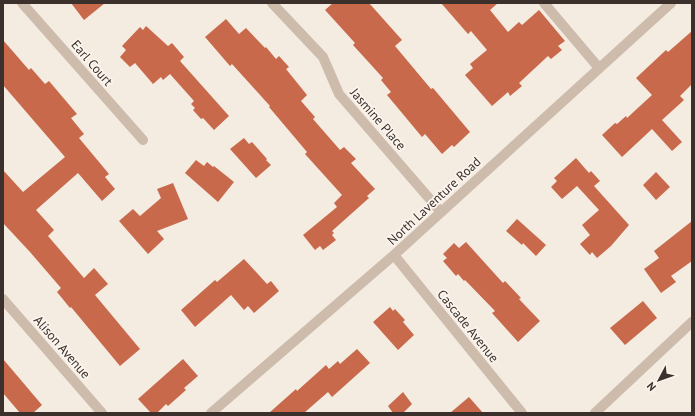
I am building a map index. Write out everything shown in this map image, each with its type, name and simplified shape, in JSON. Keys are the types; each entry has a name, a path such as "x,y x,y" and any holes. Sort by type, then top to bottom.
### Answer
{"street":[{"name":"Earl Court","path":"22,3 143,140"},
{"name":"Jasmine Place","path":"272,3 323,57 339,94 442,212"},
{"path":"544,3 599,68"},
{"name":"North Laventure Road","path":"211,413 394,255 671,3"},
{"name":"Cascade Avenue","path":"394,255 522,413"},
{"name":"Alison Avenue","path":"3,299 102,413"},
{"path":"595,413 690,329"}],"building":[{"path":"71,3 105,3 84,20"},
{"path":"333,3 369,3 402,40 395,46 470,132 454,147 452,145 442,154 425,134 422,137 387,95 391,92 381,80 383,78 353,45 355,43 325,10"},
{"path":"441,3 498,3 490,10 508,32 519,22 522,25 539,10 565,41 558,46 562,50 551,59 548,56 519,83 522,86 510,96 508,92 492,106 465,75 473,68 470,64 487,50 471,31 468,34"},
{"path":"226,19 239,34 246,28 276,59 279,56 289,67 286,69 307,95 301,101 315,117 313,119 340,150 344,147 356,159 351,163 375,189 367,196 369,198 332,231 334,233 332,235 336,240 323,250 320,246 315,250 303,235 337,207 334,203 342,195 305,154 307,152 269,107 270,106 232,64 230,66 205,37"},
{"path":"146,26 168,46 172,43 184,57 180,61 229,116 214,130 193,110 195,108 191,104 194,101 170,74 163,80 161,77 153,84 135,63 130,67 120,57 126,50 122,46 140,27 143,30"},
{"path":"692,31 692,84 680,96 684,100 662,120 682,142 672,151 652,129 622,157 602,135 615,123 617,124 626,116 627,118 652,95 636,78 666,50 668,52"},
{"path":"3,40 29,70 31,68 45,84 49,81 77,114 71,118 84,134 79,138 109,174 105,177 115,189 102,201 78,173 36,210 54,230 48,236 84,278 94,268 108,284 95,295 140,349 120,366 57,292 61,288 3,223 3,170 23,192 65,157 3,85"},
{"path":"244,138 249,144 252,142 271,165 256,178 230,149"},
{"path":"576,158 589,173 591,171 600,181 594,186 629,225 611,246 597,258 592,252 590,255 580,244 590,235 582,225 599,210 577,186 562,199 551,187 557,181 554,178"},
{"path":"196,160 204,166 207,162 213,167 214,166 234,182 218,202 185,173"},
{"path":"656,172 670,187 656,200 643,185"},
{"path":"173,183 188,219 157,231 164,239 148,254 119,221 133,209 140,216 161,198 157,189"},
{"path":"517,219 546,245 536,256 523,243 522,245 506,231"},
{"path":"692,221 692,261 671,276 676,282 661,293 644,269 659,258 654,251"},
{"path":"466,242 503,283 505,281 521,298 519,299 540,321 518,342 492,313 495,311 465,280 464,281 458,274 456,276 443,261 447,258 443,254 454,243 459,248"},
{"path":"244,259 267,284 271,281 279,291 254,313 248,306 244,310 231,295 195,327 181,310 215,280 217,282"},
{"path":"643,301 657,318 625,345 610,328"},
{"path":"390,307 393,311 395,309 405,320 403,322 414,335 398,350 373,322"},
{"path":"357,349 370,363 332,397 328,392 304,413 269,413 296,389 297,391 326,365 329,369 338,361 340,364"},
{"path":"3,359 42,405 33,413 20,413 3,393"},
{"path":"183,359 198,376 184,388 186,390 168,406 166,404 157,413 151,413 138,399"},
{"path":"403,392 412,404 403,413 393,413 388,406"},
{"path":"469,397 483,413 450,413"}]}
